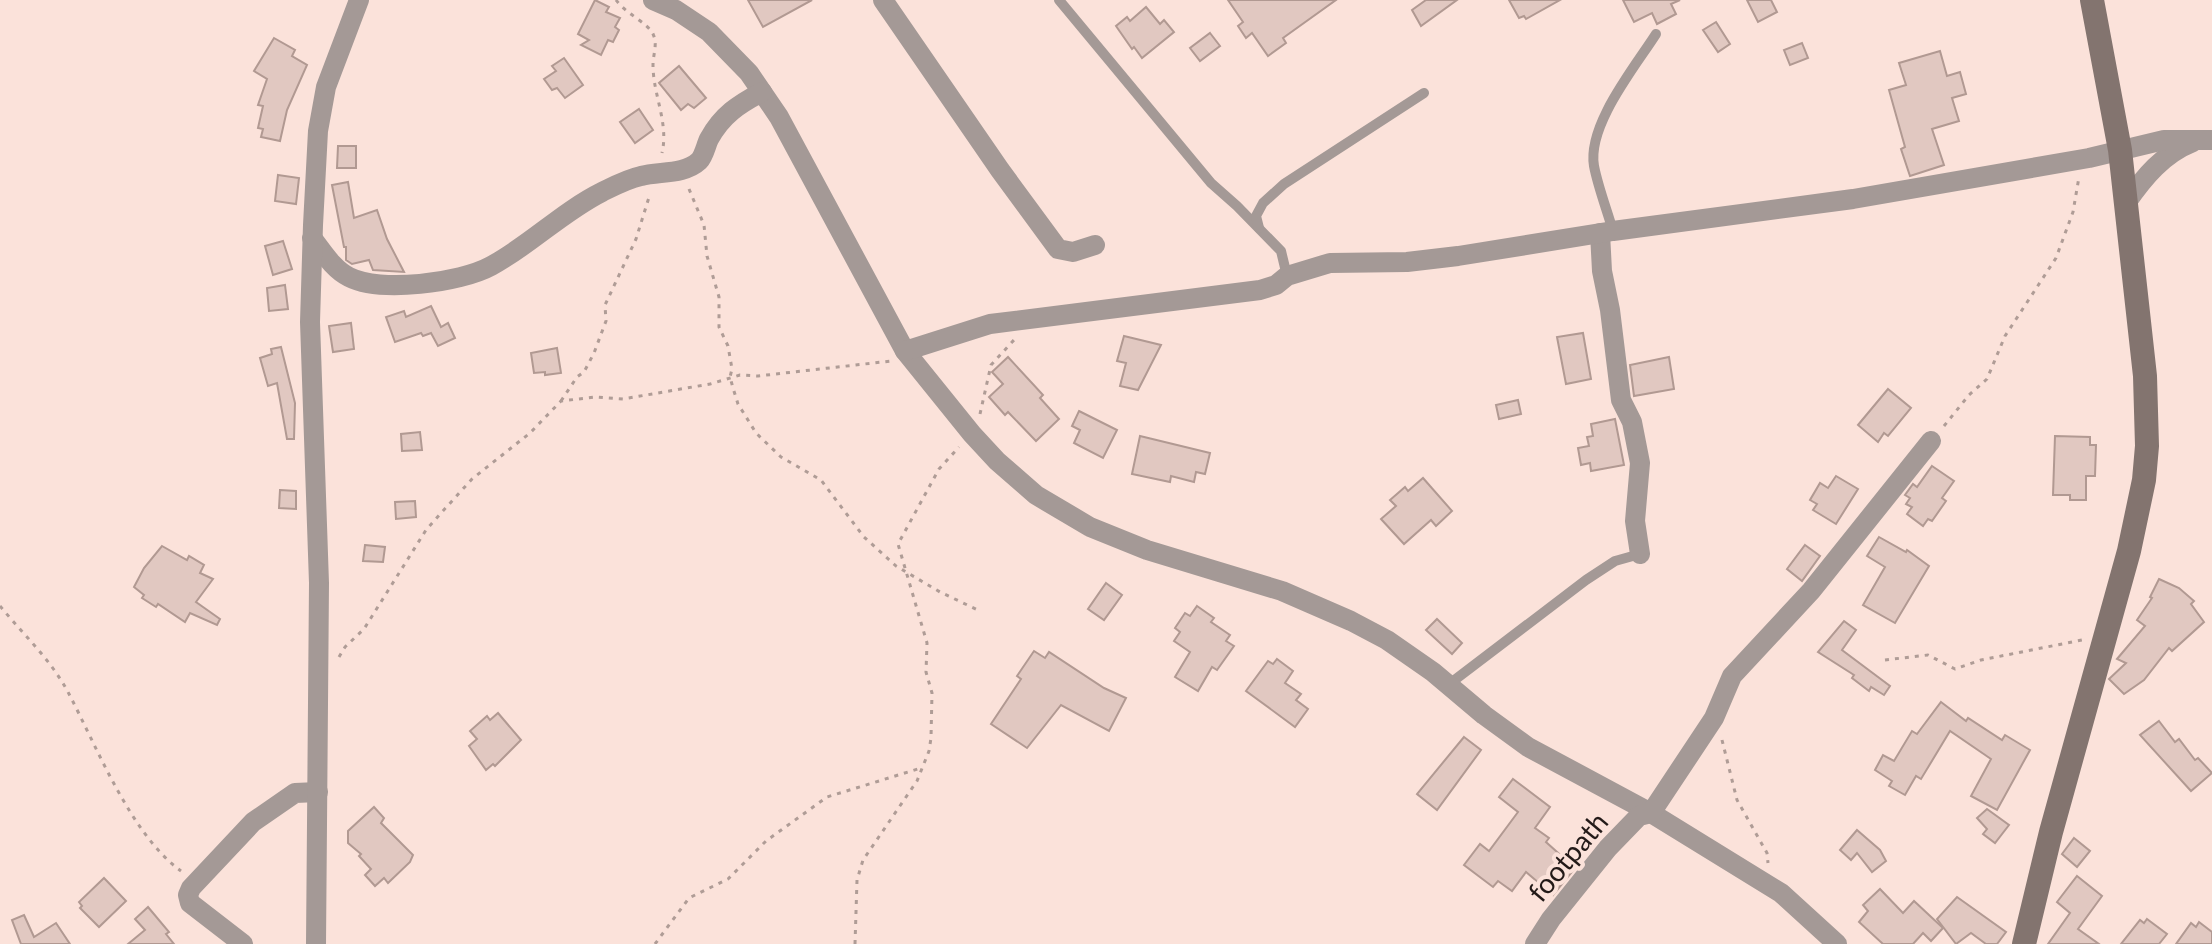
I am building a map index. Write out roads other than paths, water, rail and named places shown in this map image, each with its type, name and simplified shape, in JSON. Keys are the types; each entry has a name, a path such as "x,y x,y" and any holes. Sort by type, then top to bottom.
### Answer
{"street":[{"path":"316,944 319,583 310,322 312,238 318,131 326,87 359,0"},
{"path":"653,0 676,10 709,32 736,57 779,117 910,357 972,434 1036,495 1090,527 1147,550 1282,591 1387,640 1528,747 1651,813 1761,882 1797,906 1837,944"},
{"path":"883,0 1058,249 1073,252 1095,245"},
{"path":"2024,944 2051,832 2129,551 2144,480 2147,446 2145,376 2120,150 2092,0"},
{"path":"312,238 328,261 347,276 370,285 403,285 456,277 487,268 601,192 643,175 681,170 699,160 718,124 730,110 762,92"},
{"path":"910,357 961,332 1029,318 1260,290 1276,285 1287,276 1330,263 1407,262 1853,199 2089,158 2164,140 2208,140"},
{"path":"2126,203 2139,184 2175,149 2208,140"},
{"path":"1606,232 1602,271 1621,400 1632,422 1640,463 1635,521 1640,554"},
{"path":"1651,813 1718,709 1732,676 1811,591 1931,441"},
{"path":"243,944 190,903 188,895 191,888 253,822 295,793 318,792"},
{"name":"footpath","path":"1535,944 1608,848 1639,816 1651,813"}],"lane":[{"path":"1059,0 1211,183 1281,251 1287,276"},
{"path":"1606,232 1593,163 1596,137 1609,109 1656,34"},
{"path":"1259,230 1256,216 1263,203 1284,184 1424,93"},
{"path":"1448,685 1586,580 1615,561 1640,554"}]}
